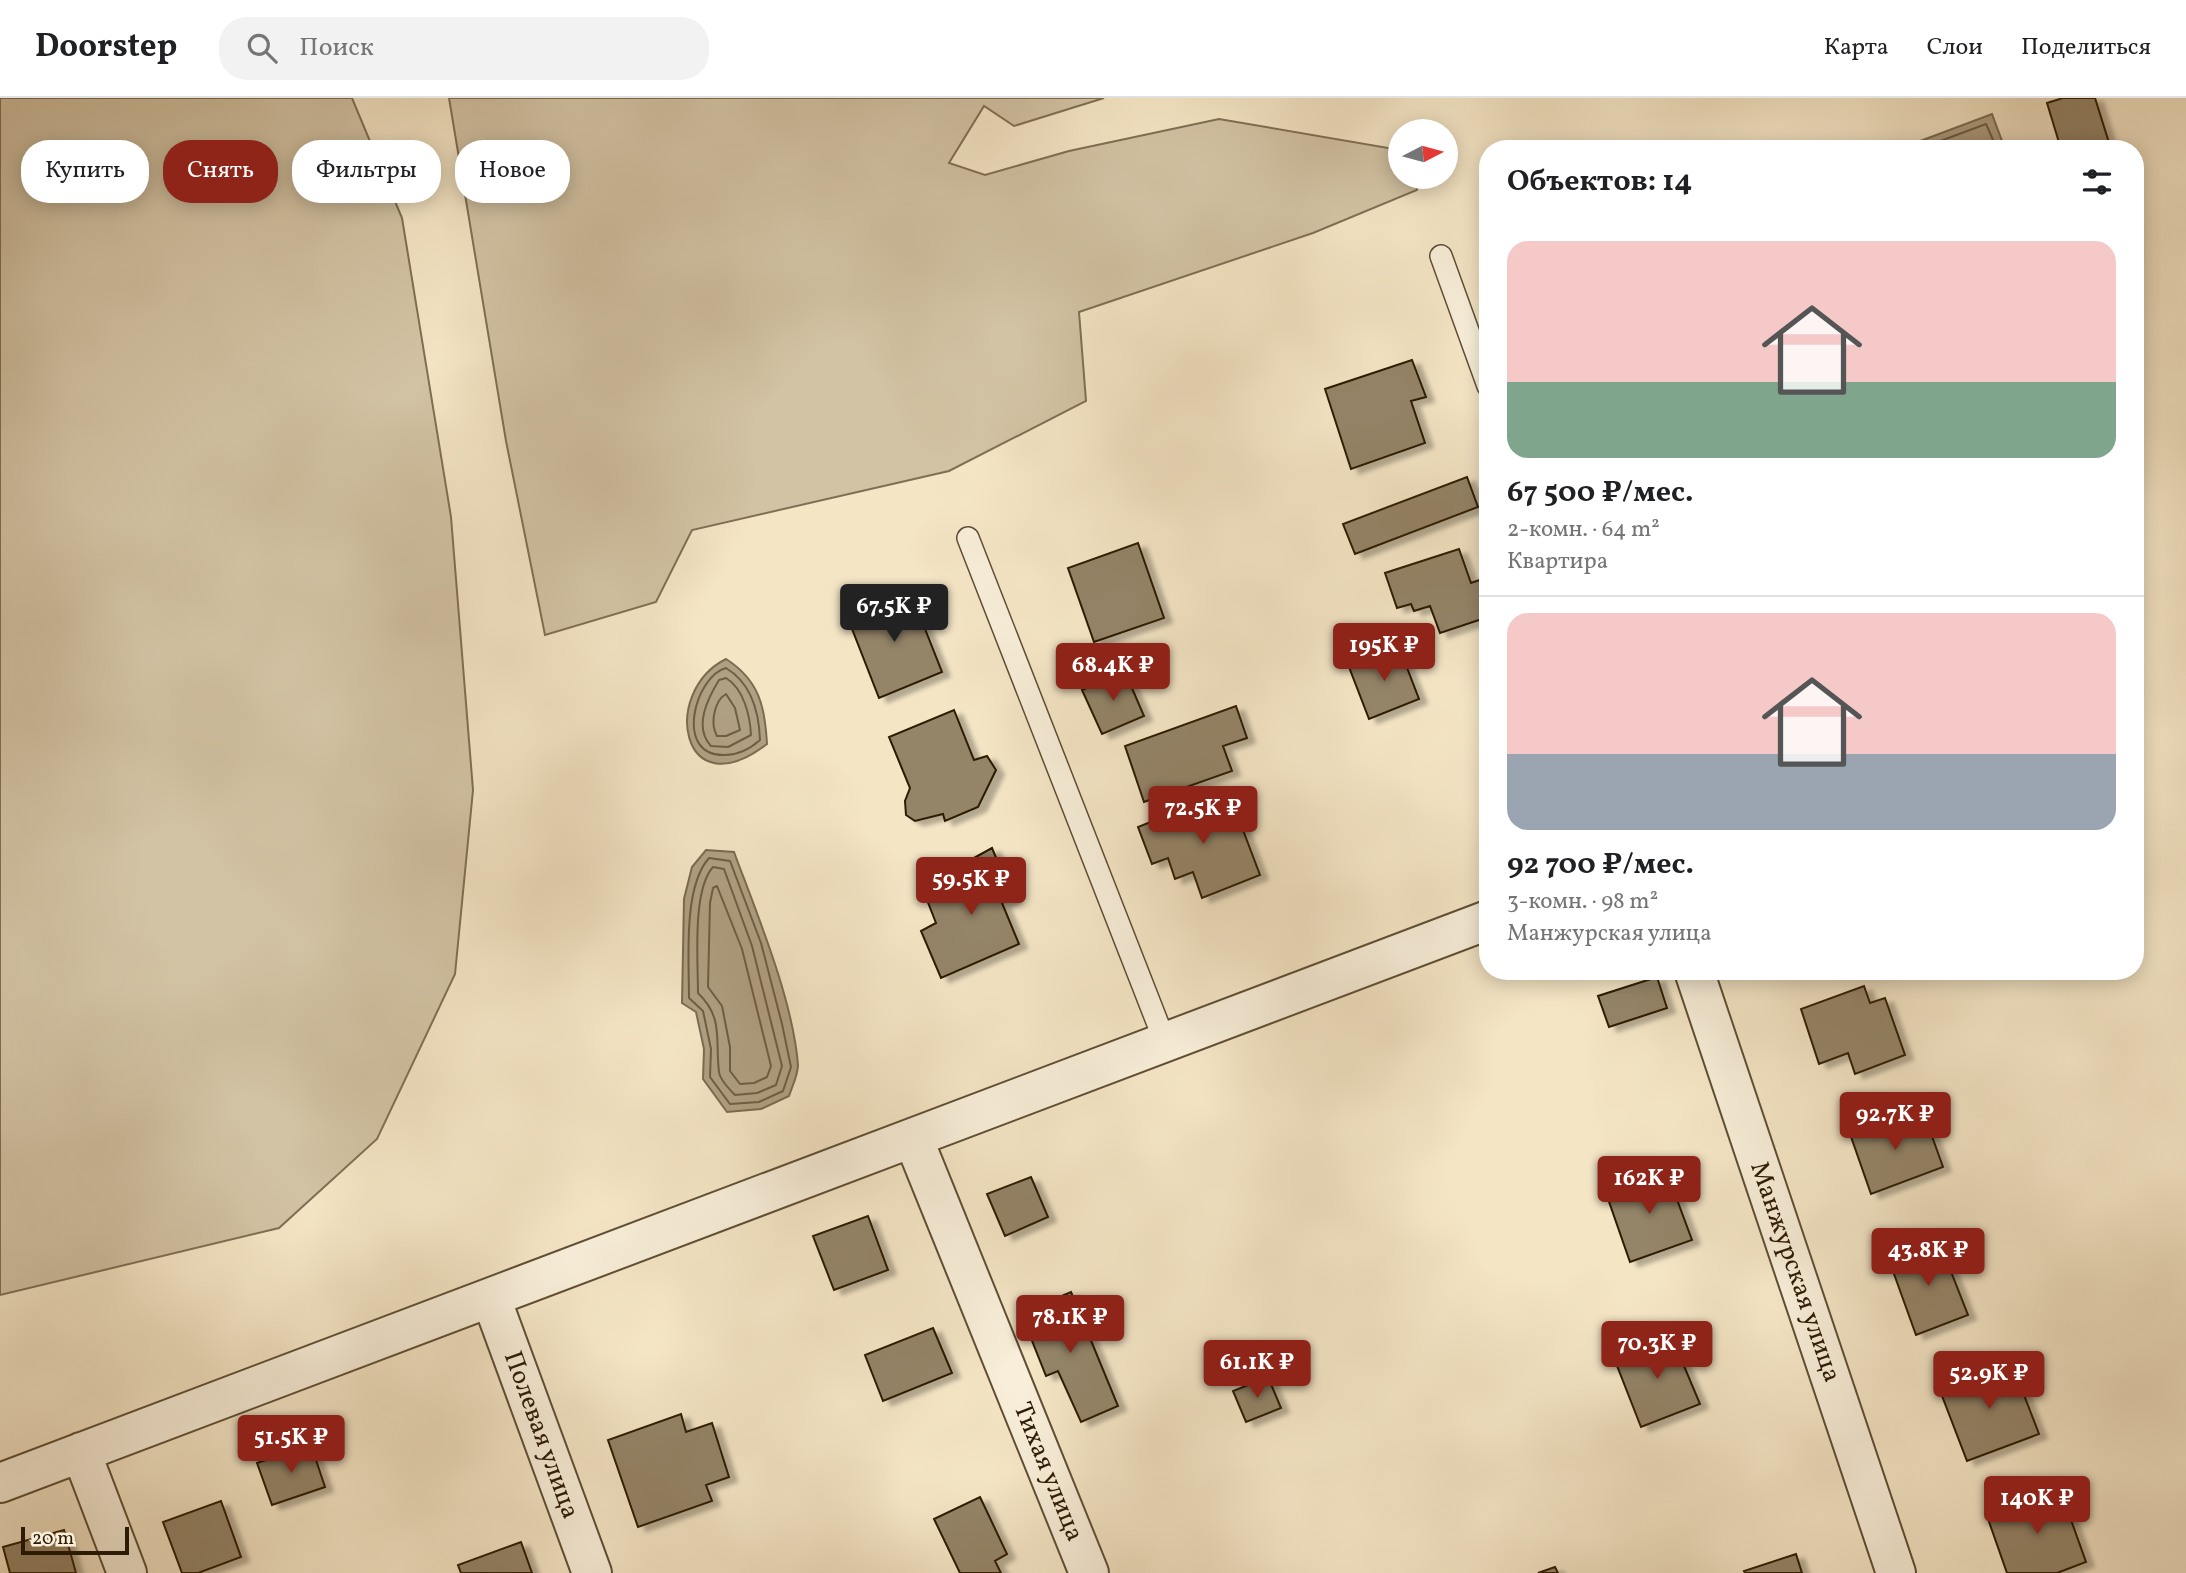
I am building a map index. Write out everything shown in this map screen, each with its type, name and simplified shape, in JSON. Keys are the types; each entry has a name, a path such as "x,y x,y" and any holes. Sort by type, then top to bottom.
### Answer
{"street":[{"path":"0,1483 1479,923"},
{"name":"Манжурская улица","path":"1697,980 1896,1573"},
{"name":"Тихая улица","path":"913,1138 1089,1573"},
{"name":"Полевая улица","path":"491,1297 592,1573"},
{"path":"81,1452 127,1573"}],"lane":[{"path":"1441,256 1479,361"},
{"path":"968,538 1165,1042"}],"shaded area":[{"path":"0,98 352,98 370,140 292,140 292,203 396,203 402,218 451,517 473,790 455,974 377,1139 279,1228 0,1295"},
{"path":"449,98 1104,98 1014,126 984,106 949,163 985,175 1069,151 1219,119 1388,148 1388,189 1417,190 1313,233 1079,312 1086,401 949,471 692,530 656,602 545,635 506,441 466,203 570,203 570,140 456,140"}],"water":[{"path":"1992,114 2002,140 1923,140"},
{"path":"726,659 746,676 758,695 767,744 738,761 715,763 699,755 690,739 687,718 692,695 705,675"},
{"path":"706,850 734,852 773,957 795,1040 798,1065 789,1096 761,1109 727,1112 703,1079 704,1049 696,1012 682,1003 684,899 692,867"}],"building":[{"path":"2063,98 2095,98 2108,140 2058,140 2047,103"},
{"path":"1412,360 1426,397 1411,401 1425,443 1351,469 1325,389"},
{"path":"1467,477 1478,507 1355,554 1343,524"},
{"path":"1138,543 1164,618 1094,642 1068,568"},
{"path":"1459,549 1471,583 1479,580 1479,620 1440,633 1430,606 1414,611 1411,604 1397,608 1385,573"},
{"path":"910,591 942,672 879,698 847,616"},
{"path":"1399,647 1419,699 1369,719 1349,667"},
{"path":"1125,672 1144,716 1102,734 1082,690"},
{"path":"1236,706 1247,738 1223,746 1232,771 1144,802 1125,746"},
{"path":"954,710 974,760 987,756 996,770 978,807 945,821 943,814 915,821 906,815 905,801 910,788 889,737"},
{"path":"1212,797 1235,809 1260,875 1202,898 1193,872 1175,879 1168,858 1152,864 1138,827"},
{"path":"992,848 1013,898 1002,903 1019,944 941,978 921,931 936,923 927,900 956,887 963,864"},
{"path":"1648,980 1658,980 1667,1008 1609,1027 1598,996"},
{"path":"1864,986 1870,1003 1885,998 1905,1055 1855,1074 1848,1053 1819,1064 1801,1009"},
{"path":"1924,1114 1943,1167 1871,1194 1849,1131 1881,1118 1885,1130"},
{"path":"1666,1170 1692,1240 1630,1262 1606,1193"},
{"path":"1031,1177 1048,1217 1005,1236 987,1194"},
{"path":"868,1216 888,1270 834,1290 813,1236"},
{"path":"1939,1241 1968,1315 1916,1335 1889,1260"},
{"path":"1071,1292 1118,1406 1081,1422 1058,1371 1046,1376 1021,1313"},
{"path":"933,1328 952,1373 883,1401 865,1355"},
{"path":"1671,1335 1700,1404 1641,1427 1614,1358"},
{"path":"2011,1361 2039,1434 1967,1461 1939,1388"},
{"path":"1268,1377 1281,1408 1246,1422 1233,1391"},
{"path":"681,1414 686,1432 712,1423 729,1477 706,1485 712,1501 638,1527 608,1440"},
{"path":"311,1445 325,1487 272,1505 257,1463"},
{"path":"2060,1489 2086,1562 2057,1573 2007,1573 1987,1516"},
{"path":"980,1497 1007,1554 995,1561 1001,1573 960,1573 934,1519"},
{"path":"221,1501 241,1557 198,1573 182,1573 163,1522"},
{"path":"64,1530 76,1573 10,1573 3,1547"},
{"path":"521,1542 532,1573 461,1573 458,1565"},
{"path":"1796,1554 1802,1573 1744,1571"},
{"path":"1555,1567 1558,1573 1538,1573"}]}
